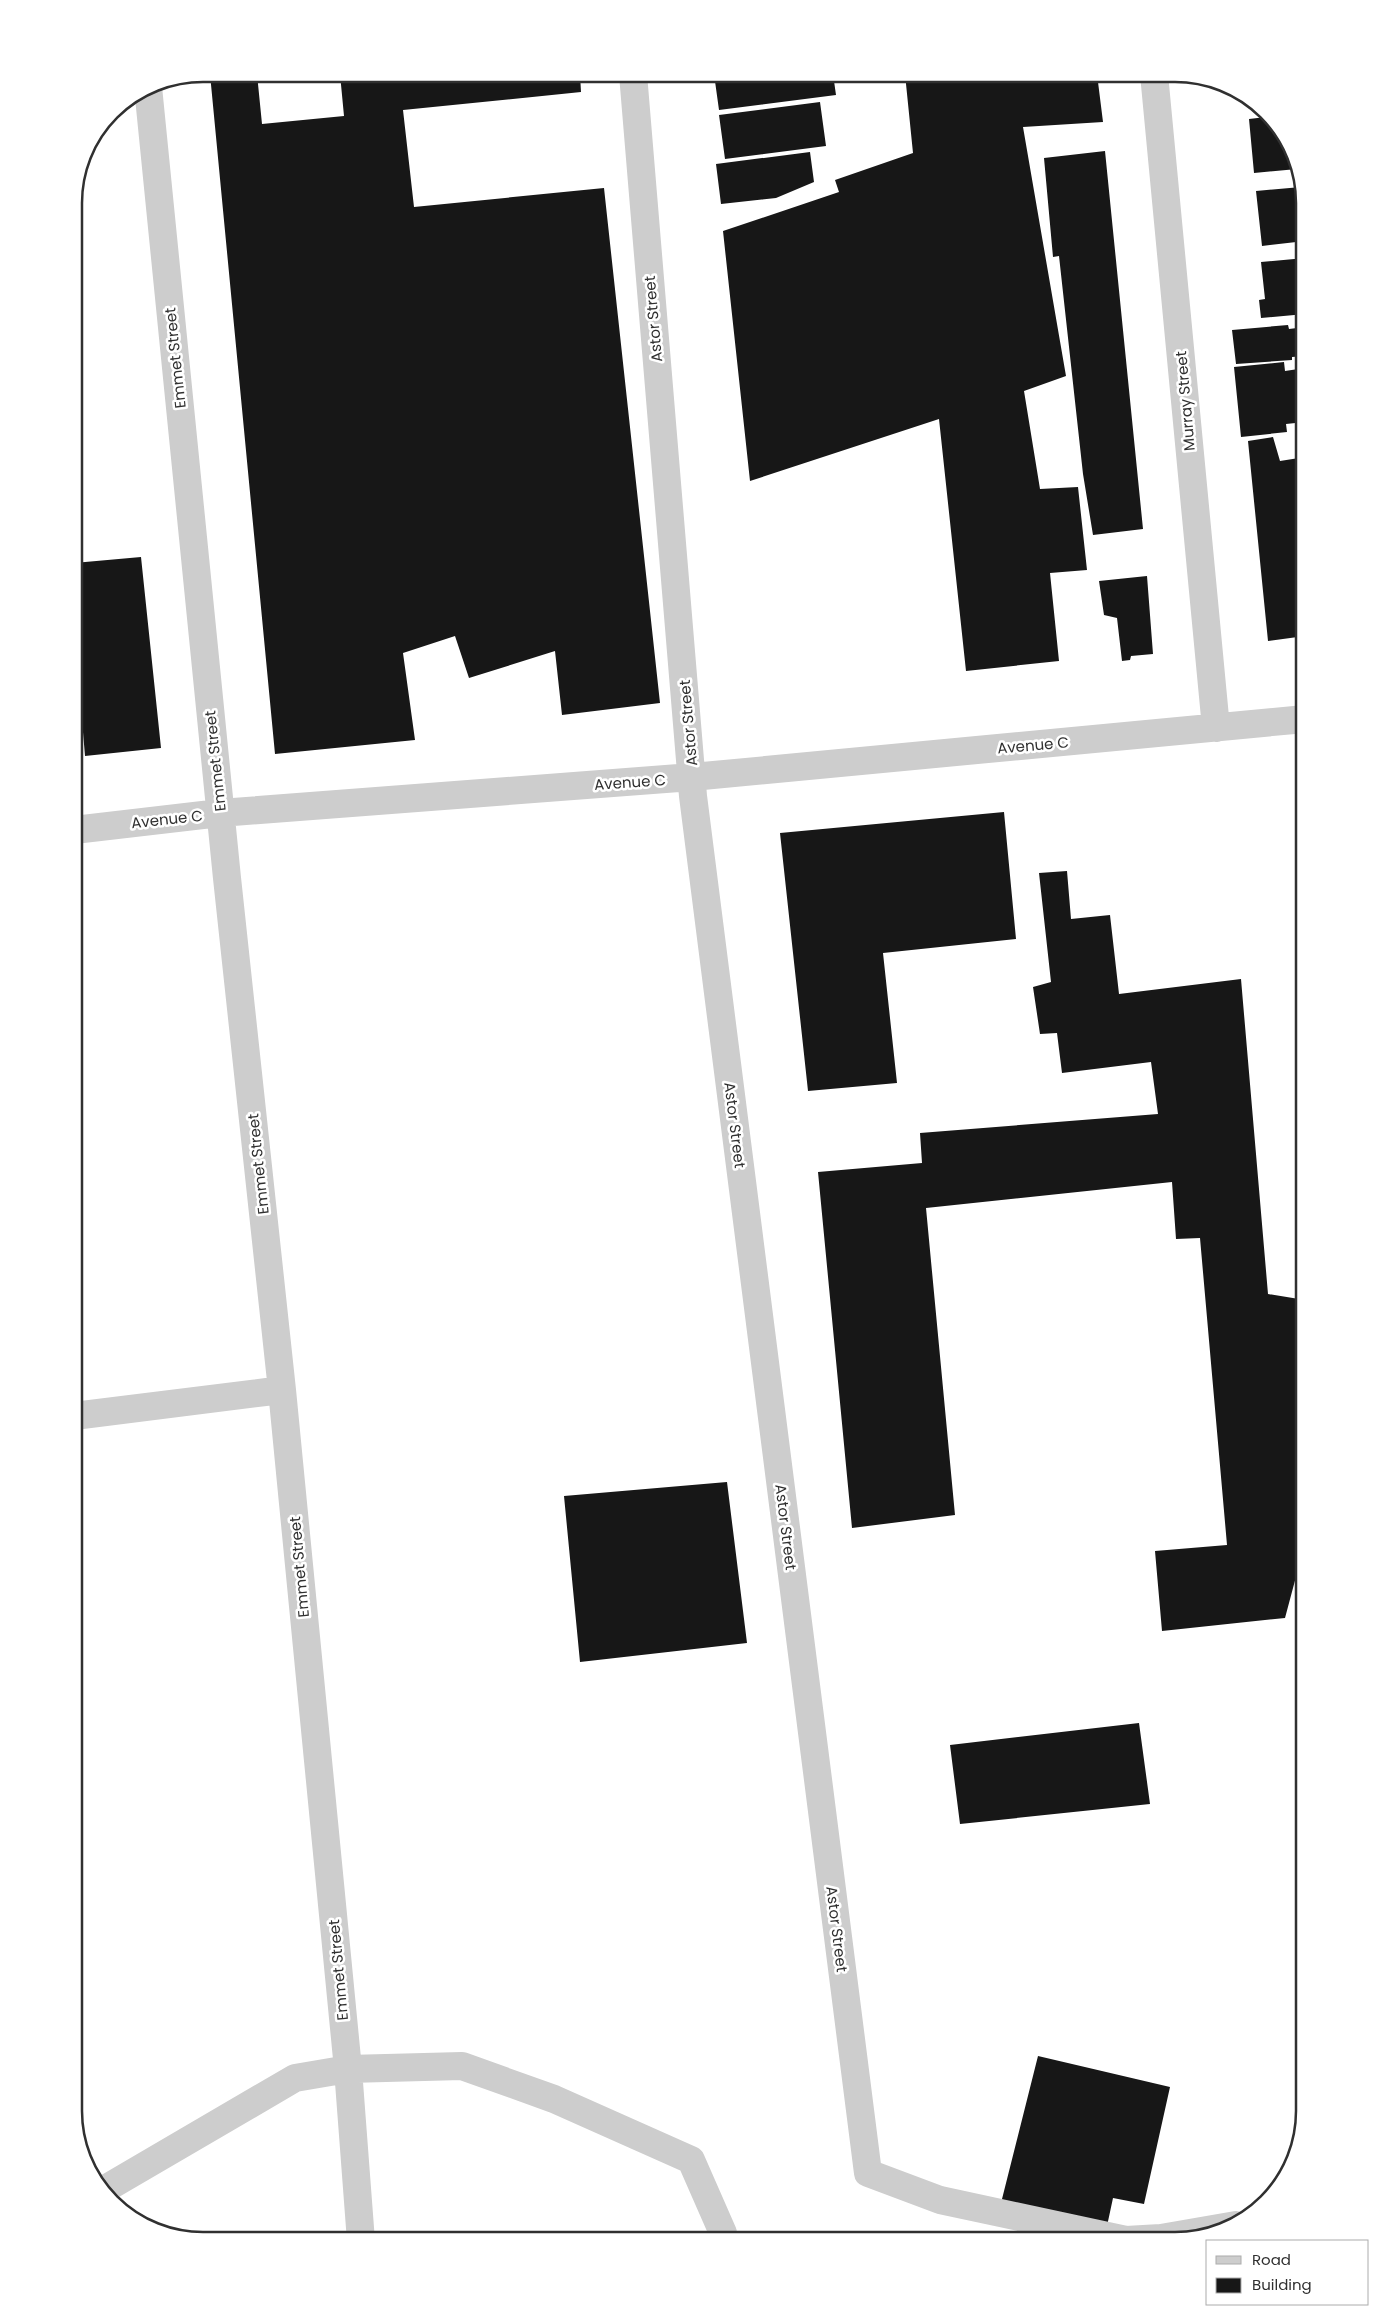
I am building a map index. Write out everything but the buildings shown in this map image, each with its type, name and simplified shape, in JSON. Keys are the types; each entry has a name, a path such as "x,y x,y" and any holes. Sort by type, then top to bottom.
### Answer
{"street":[{"name":"Astor Street","path":"633,83 692,777 868,2173 940,2200 1089,2232"},
{"name":"Murray Street","path":"1155,83 1216,728"},
{"name":"Emmet Street","path":"149,96 220,813 282,1390 348,2069 360,2232"},
{"name":"Avenue C","path":"83,829 220,813 692,777 1296,720"},
{"path":"82,1415 282,1390"},
{"path":"109,2186 295,2078 348,2069 462,2066 554,2099 691,2160 724,2232"}]}
